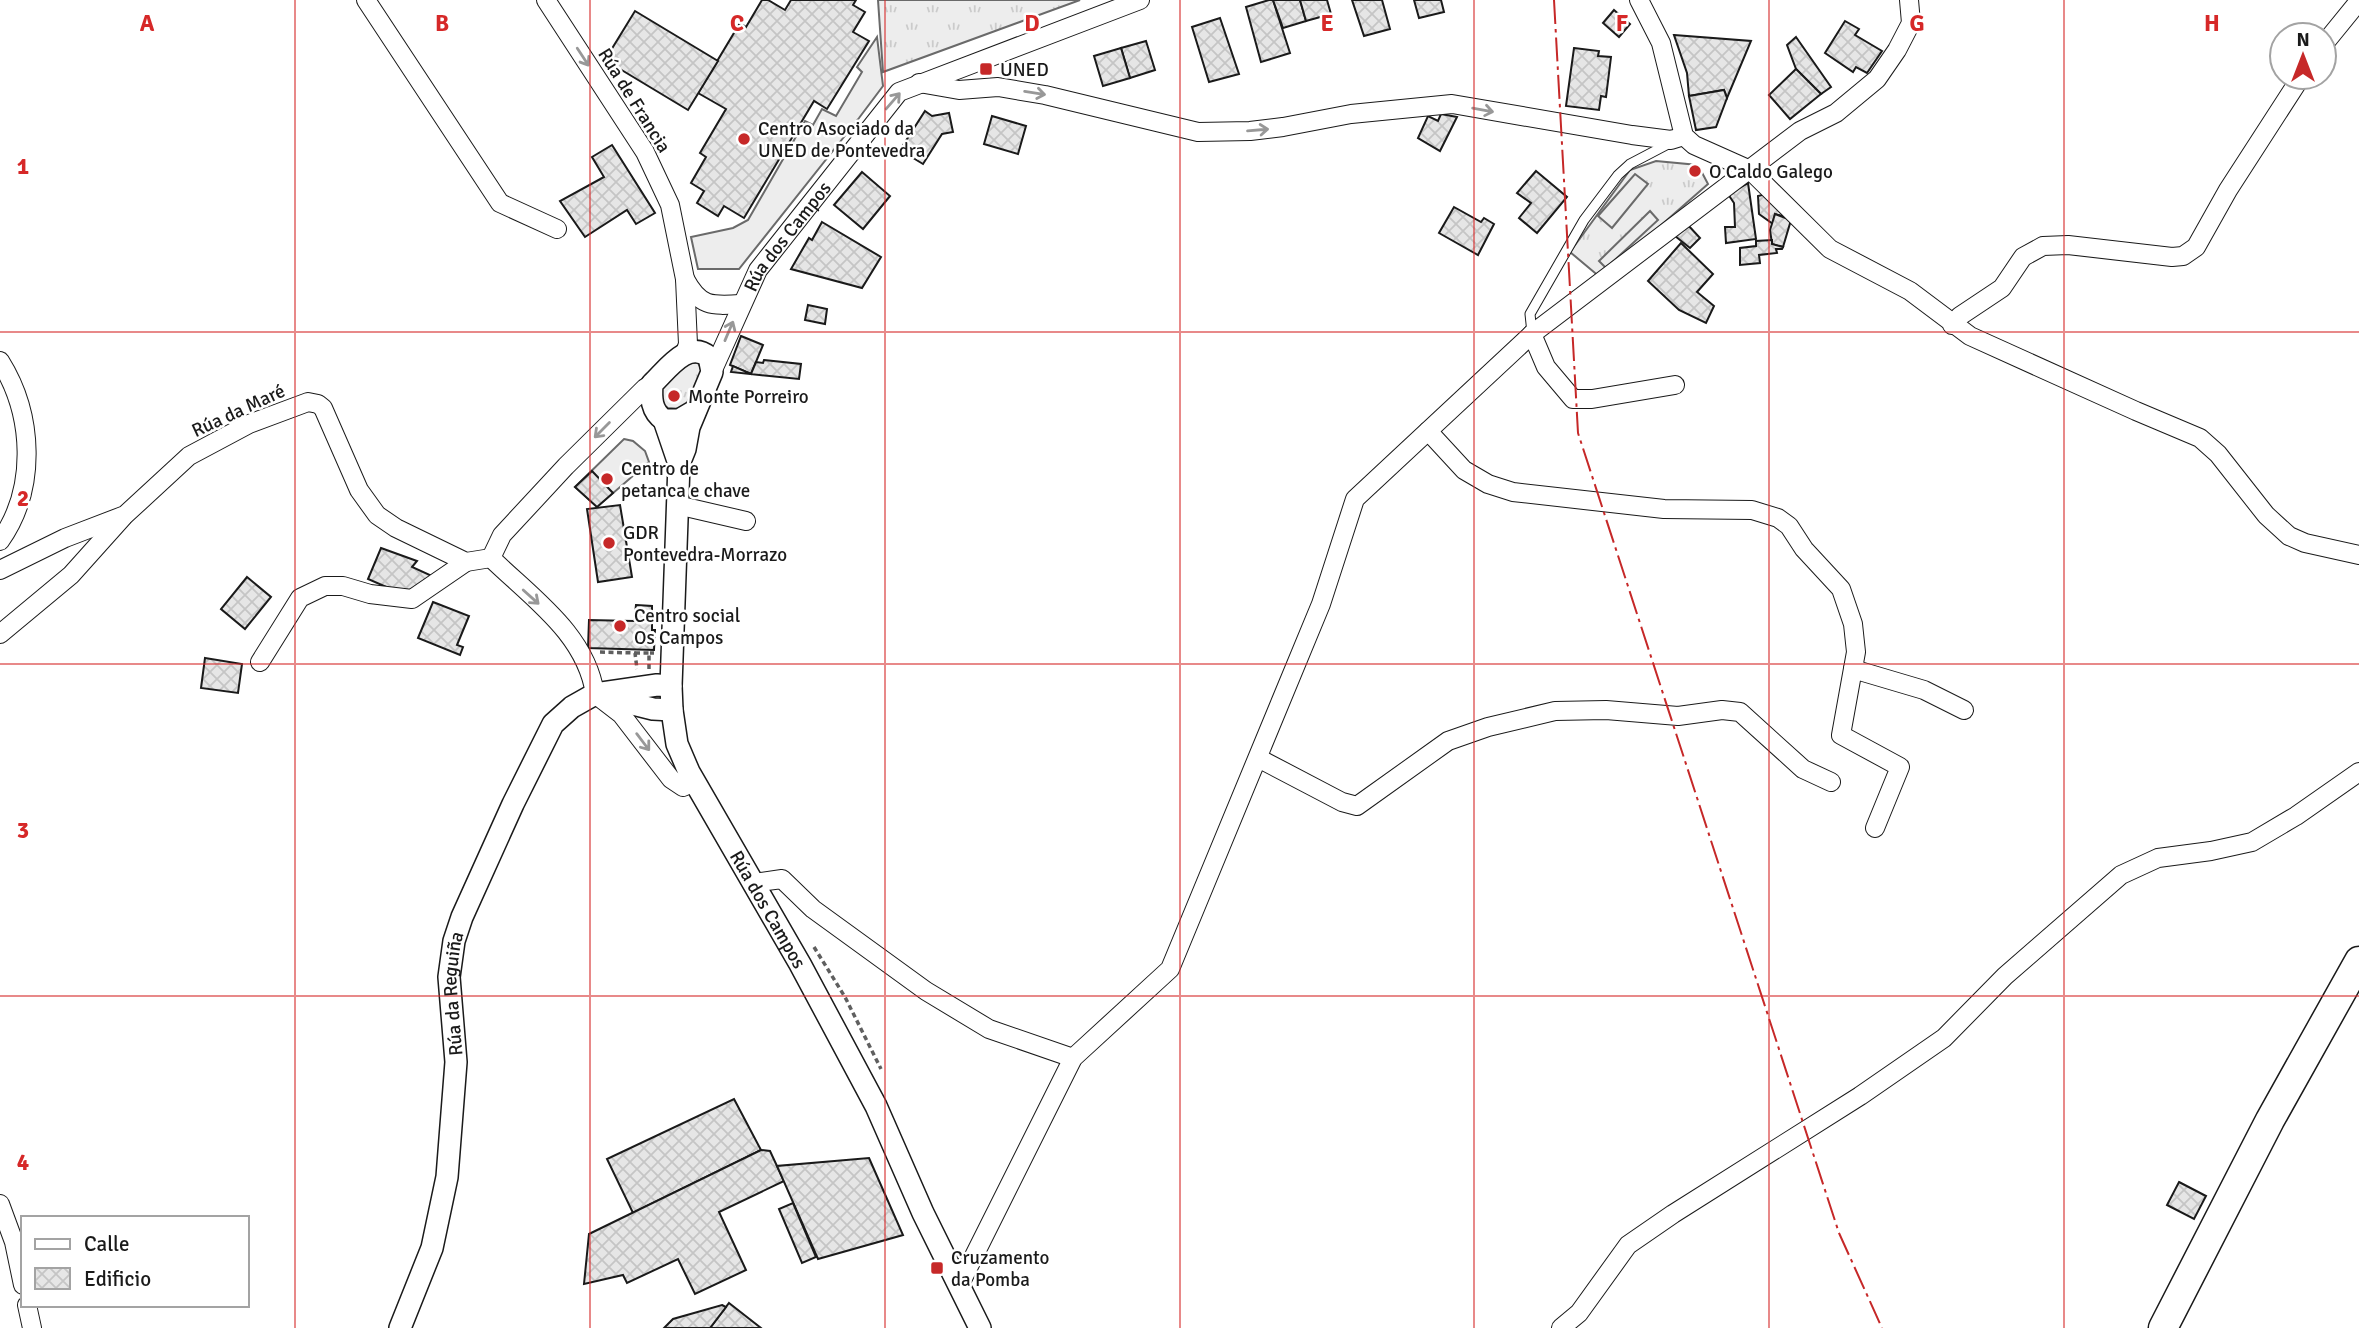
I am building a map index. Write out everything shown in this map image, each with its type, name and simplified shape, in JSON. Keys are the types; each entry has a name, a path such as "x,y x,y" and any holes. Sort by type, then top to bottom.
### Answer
{"highway":[{"path":"2163,1328 2270,1120 2359,961"}],"street":[{"path":"366,0 500,203 558,229"},
{"name":"Rúa de Francia","path":"546,0 645,152 670,205 685,279 688,344 685,353"},
{"name":"Rúa dos Campos","path":"712,372 758,270 899,92 1107,6 1140,0"},
{"path":"1639,0 1661,43 1684,136 1694,145 1750,170 1830,249 1910,290 1970,336 2200,438 2218,454 2266,515 2289,536 2305,543 2359,555"},
{"path":"959,1286 1073,1058 1170,969 1321,604 1355,499 1532,334 1800,131 1836,113 1877,79 1911,23 1909,0"},
{"path":"2338,27 2359,1"},
{"path":"919,83 959,90 998,88 1045,95 1198,132 1283,127 1351,114 1452,104 1632,135 1671,140 1684,136"},
{"path":"1952,324 1959,316 2002,288 2023,257 2043,246 2068,245 2183,256 2196,247 2228,190 2292,91"},
{"path":"685,279 695,296 708,304 741,304"},
{"path":"1532,334 1546,367 1573,399 1592,399 1675,385"},
{"path":"491,558 502,535 645,388 685,353 698,351 706,354 710,362 712,372 696,410 679,420 664,420 653,408 652,384"},
{"path":"0,361 16,391 21,409 26,462 19,507 12,524 0,541"},
{"name":"Rúa da Maré","path":"0,570 65,538 125,515 189,456 249,424 301,403 313,402 323,408 359,490 377,515 396,528 466,562"},
{"name":"Rúa dos Campos","path":"696,410 679,464 671,686 677,744 694,782 800,964 876,1106 923,1213 980,1328"},
{"name":"Rúa dos Campos","path":"664,420 679,464"},
{"path":"1428,431 1464,470 1488,484 1513,492 1664,509 1752,510 1778,518 1789,526 1804,549 1841,589 1853,624 1856,652 1841,735 1900,767 1875,828"},
{"path":"677,505 746,521"},
{"path":"0,634 71,575 125,515"},
{"path":"260,662 300,598 325,586 343,586 370,594 412,599 466,562 491,558"},
{"path":"491,558 562,625 582,654 593,677 595,694 621,714 671,779 683,787 694,782"},
{"path":"1853,669 1924,690 1964,710"},
{"name":"Rúa da Reguiña","path":"400,1328 432,1248 447,1177 456,1062 449,977 454,941 462,917 553,724 572,707 595,694 657,685 671,686"},
{"path":"595,694 653,709 672,710"},
{"path":"1258,758 1342,802 1357,806 1448,741 1488,727 1555,711 1606,710 1678,716 1722,710 1740,712 1803,769 1830,782"},
{"path":"1561,1328 1579,1313 1628,1245 1672,1214 1860,1096 1944,1038 2005,976 2121,875 2158,858 2252,842 2296,816 2359,772"},
{"path":"753,883 782,879 813,909 926,991 989,1029 1073,1058"},
{"path":"0,1204 14,1242 21,1275"},
{"path":"27,1307 32,1328"}],"lane":[{"path":"1532,334 1530,314 1584,220 1618,175 1630,164 1684,136"}],"path":[{"path":"590,652 658,653"},
{"path":"635,653 638,674"},
{"path":"649,653 649,674"}],"green space":[{"path":"878,0 1080,0 883,72"},
{"path":"1656,161 1698,165 1708,184 1601,278 1570,252 1630,170"},
{"path":"686,363 698,363 702,370 691,399 681,409 668,408 661,403 661,390"}],"shaded area":[{"path":"877,37 883,86 859,118 739,269 698,269 691,237 733,228 748,220 805,121 813,125 822,109 836,116 862,72 857,67"},
{"path":"1635,174 1648,184 1612,228 1598,216"},
{"path":"1650,211 1658,220 1606,268 1599,261"},
{"name":"Centro de petanca e chave","path":"624,439 633,441 645,451 649,462 597,507 575,487"}],"building":[{"path":"762,0 768,0 785,10 791,0 856,0 853,5 865,12 853,32 869,41 827,109 814,101 744,218 724,206 718,216 697,203 704,191 691,183 706,157 700,153 726,109 698,93 740,23 746,27"},
{"path":"1273,0 1290,53 1261,62 1246,7"},
{"path":"1273,0 1300,0 1306,21 1283,28"},
{"path":"1300,0 1327,0 1331,14 1306,21"},
{"path":"1352,0 1382,0 1390,29 1364,36"},
{"path":"1414,0 1441,0 1444,12 1419,18"},
{"path":"1614,10 1630,24 1619,37 1603,23"},
{"path":"635,11 718,61 688,110 605,60"},
{"path":"1220,18 1239,74 1209,82 1192,27"},
{"path":"1845,21 1859,29 1855,35 1882,51 1867,73 1856,67 1853,72 1825,53"},
{"path":"1674,35 1751,41 1727,98 1724,90 1689,96 1687,73"},
{"path":"1796,37 1831,87 1821,94 1796,69 1787,45"},
{"path":"1146,41 1155,70 1130,78 1121,48"},
{"path":"1121,48 1130,78 1103,86 1094,56"},
{"path":"1574,48 1599,51 1598,56 1611,57 1606,97 1601,96 1599,110 1566,106"},
{"path":"1796,69 1821,94 1790,119 1769,95"},
{"path":"1724,90 1727,98 1716,127 1696,130 1689,96"},
{"path":"925,111 932,116 949,113 953,132 942,134 923,164 900,150"},
{"path":"1441,114 1457,117 1440,151 1418,138 1428,116 1438,121"},
{"path":"992,116 1026,126 1018,154 984,144"},
{"path":"612,145 655,213 636,224 627,210 585,237 560,201 604,177 592,157"},
{"path":"1536,171 1567,197 1537,233 1519,218 1531,203 1517,193"},
{"path":"862,172 890,196 863,229 834,205"},
{"path":"1748,183 1756,239 1726,243 1725,227 1735,227 1734,203 1728,194"},
{"path":"1766,194 1783,211 1785,217 1775,214 1773,224 1759,214 1758,196"},
{"path":"1454,207 1481,222 1484,218 1494,224 1478,255 1439,233"},
{"path":"1775,214 1791,220 1783,247 1772,244 1770,230"},
{"path":"822,222 881,257 862,288 791,269"},
{"path":"1687,224 1700,238 1690,248 1675,236"},
{"path":"1772,240 1772,244 1783,247 1782,249 1776,249 1777,253 1759,255 1760,263 1740,265 1740,248 1756,246 1756,241"},
{"path":"1681,243 1713,274 1697,292 1714,306 1706,323 1679,310 1648,281"},
{"path":"808,305 827,309 825,324 805,320"},
{"path":"741,336 763,345 751,374 730,365"},
{"path":"764,360 801,364 799,379 731,372 733,366 751,374 756,362 763,363"},
{"path":"592,471 613,493 597,507 575,487"},
{"name":"GDR Pontevedra-Morrazo","path":"620,505 632,577 598,582 587,509"},
{"path":"381,548 417,561 412,567 432,576 414,593 400,593 368,579"},
{"path":"247,577 271,597 245,629 221,609"},
{"path":"433,602 469,616 457,645 463,647 460,655 418,638"},
{"name":"Centro social Os Campos","path":"636,605 652,606 654,650 588,648 589,620 634,621"},
{"path":"205,658 242,664 238,693 201,688"},
{"path":"734,1099 761,1150 633,1213 607,1159"},
{"path":"761,1150 770,1151 784,1181 719,1212 746,1270 695,1294 678,1259 627,1283 623,1275 584,1284 589,1234"},
{"path":"869,1158 903,1235 818,1259 777,1166"},
{"path":"2179,1182 2206,1196 2194,1219 2167,1205"},
{"path":"793,1203 816,1257 802,1263 779,1209"},
{"path":"729,1303 761,1328 710,1328"},
{"path":"722,1305 726,1307 710,1328 664,1328 673,1319"}],"power":[{"path":"1554,0 1578,433 1839,1233 1882,1328"}],"place":[{"name":"UNED","path":"986,69"},
{"name":"Centro Asociado da UNED de Pontevedra","path":"744,139"},
{"name":"O Caldo Galego","path":"1695,171"},
{"name":"Monte Porreiro","path":"674,396"},
{"name":"Centro de petanca e chave","path":"607,479"},
{"name":"GDR Pontevedra-Morrazo","path":"609,543"},
{"name":"Centro social Os Campos","path":"620,626"},
{"name":"Cruzamento da Pomba","path":"937,1268"}]}
